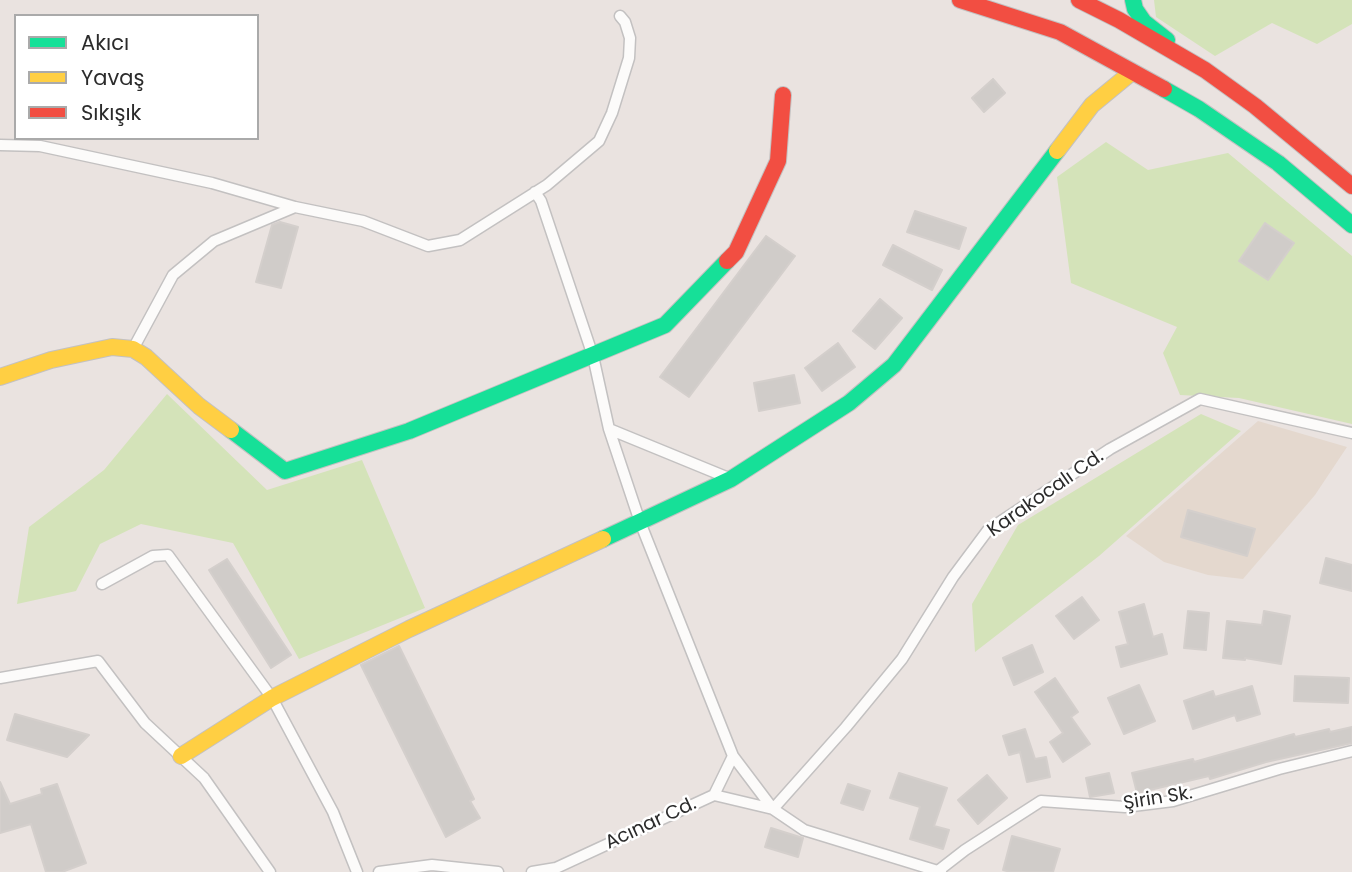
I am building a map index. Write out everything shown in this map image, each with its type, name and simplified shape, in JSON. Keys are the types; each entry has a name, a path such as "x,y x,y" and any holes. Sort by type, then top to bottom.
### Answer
{"main road":[{"path":"960,0 1060,32 1199,109 1278,163 1352,225"},
{"path":"1079,0 1119,20 1205,71"},
{"path":"1087,0 1097,0"},
{"path":"1132,0 1144,22 1205,71 1255,106 1352,186"},
{"path":"181,756 272,698 409,629 731,479 849,403 894,365 1092,106 1132,72"},
{"path":"0,377 51,360 112,347 133,349 146,357 198,405 285,471 409,431 665,325 736,252 778,161 783,95"}],"street":[{"path":"0,145 40,146 212,183 295,207 363,221 428,246 460,240 547,185 599,141 612,113 629,58 630,38 620,16"},
{"path":"535,192 541,201 593,356 609,429 640,522 733,756 773,810 803,830 939,872"},
{"path":"133,349 173,275 214,241 295,207"},
{"name":"Karakocalı Cd.","path":"773,810 902,659 953,577 988,530 1110,449 1200,399 1352,433"},
{"path":"609,429 731,479"},
{"path":"102,584 153,555 168,555 272,698 333,812 357,872"},
{"path":"0,678 99,661 145,723 204,778 270,872"},
{"name":"Şirin Sk.","path":"939,872 965,850 1041,800 1125,807 1173,801 1279,769 1352,751"},
{"path":"714,795 733,756"},
{"name":"Acınar Cd.","path":"532,872 556,868 714,795 773,810"},
{"path":"379,872 432,865 498,872"}],"shaded area":[{"path":"1258,421 1347,447 1315,495 1243,579 1208,575 1164,562 1126,536"}],"green space":[{"path":"1154,0 1352,0 1352,24 1317,44 1272,23 1215,56 1156,17"},
{"path":"1106,142 1148,170 1228,153 1352,256 1352,424 1239,398 1180,395 1163,353 1177,327 1071,283 1057,177"},
{"path":"167,394 267,490 362,460 425,608 299,659 233,543 141,524 100,544 76,591 17,604 29,527 104,470"},
{"path":"1201,414 1241,431 1099,556 975,652 972,604 1018,525"}],"building":[{"path":"993,79 1005,93 984,112 972,98"},
{"path":"915,211 966,228 959,249 907,232"},
{"path":"280,222 298,227 281,288 256,282 272,225"},
{"path":"1265,223 1294,243 1268,280 1239,261"},
{"path":"766,236 795,256 689,397 660,377"},
{"path":"893,245 942,270 932,290 883,265"},
{"path":"880,299 902,318 875,349 853,331"},
{"path":"838,343 855,367 822,391 805,368"},
{"path":"794,375 800,403 759,411 754,383"},
{"path":"1188,510 1255,529 1247,556 1181,537"},
{"path":"1326,558 1352,565 1352,591 1320,583"},
{"path":"227,559 291,655 271,668 209,570"},
{"path":"1082,597 1099,620 1074,639 1056,616"},
{"path":"1144,604 1153,637 1162,634 1167,654 1121,667 1116,647 1128,644 1119,612"},
{"path":"1188,611 1209,613 1206,650 1184,648"},
{"path":"1264,611 1290,616 1281,664 1245,658 1223,658 1227,621 1262,625"},
{"path":"1032,645 1043,672 1014,685 1003,658"},
{"path":"399,646 474,799 470,801 480,818 446,837 361,665"},
{"path":"1295,676 1349,678 1348,703 1294,701"},
{"path":"1055,678 1078,712 1071,717 1090,744 1063,762 1050,742 1063,733 1035,692"},
{"path":"1139,685 1155,721 1124,734 1108,698"},
{"path":"1252,686 1260,714 1237,721 1235,715 1193,729 1184,701 1213,691 1215,697"},
{"path":"15,714 89,735 67,757 7,740"},
{"path":"1352,727 1352,743 1266,762 1210,779 1209,776 1137,793 1132,773 1193,759 1194,762 1294,734 1295,737"},
{"path":"1025,729 1035,759 1046,757 1050,777 1027,782 1020,752 1009,755 1003,736"},
{"path":"899,773 947,788 934,826 949,830 943,849 910,839 920,807 890,798"},
{"path":"1109,773 1114,793 1090,797 1086,778"},
{"path":"987,775 1007,798 978,824 958,800"},
{"path":"0,782 10,804 42,794 41,789 57,784 86,863 62,872 46,872 31,824 0,833"},
{"path":"848,784 870,791 863,810 841,803"},
{"path":"771,828 803,838 798,857 765,847"},
{"path":"1012,836 1060,849 1053,872 1003,870"}],"traffic: fast":[{"path":"1133,0 1135,9 1144,22 1167,40"},
{"path":"1164,89 1199,109 1278,163 1352,225"},
{"path":"603,539 731,479 849,403 894,365 1057,151"},
{"path":"231,430 285,471 409,431 665,325 727,261"}],"traffic: slow":[{"path":"1057,151 1092,105 1132,72"},
{"path":"0,377 51,360 112,347 133,349 146,357 199,406 231,430"},
{"path":"181,756 272,698 409,629 603,539"}],"traffic: jam":[{"path":"960,0 1060,32 1164,89"},
{"path":"1079,0 1205,70 1255,106 1352,186"},
{"path":"727,261 736,252 778,161 783,95"}]}
